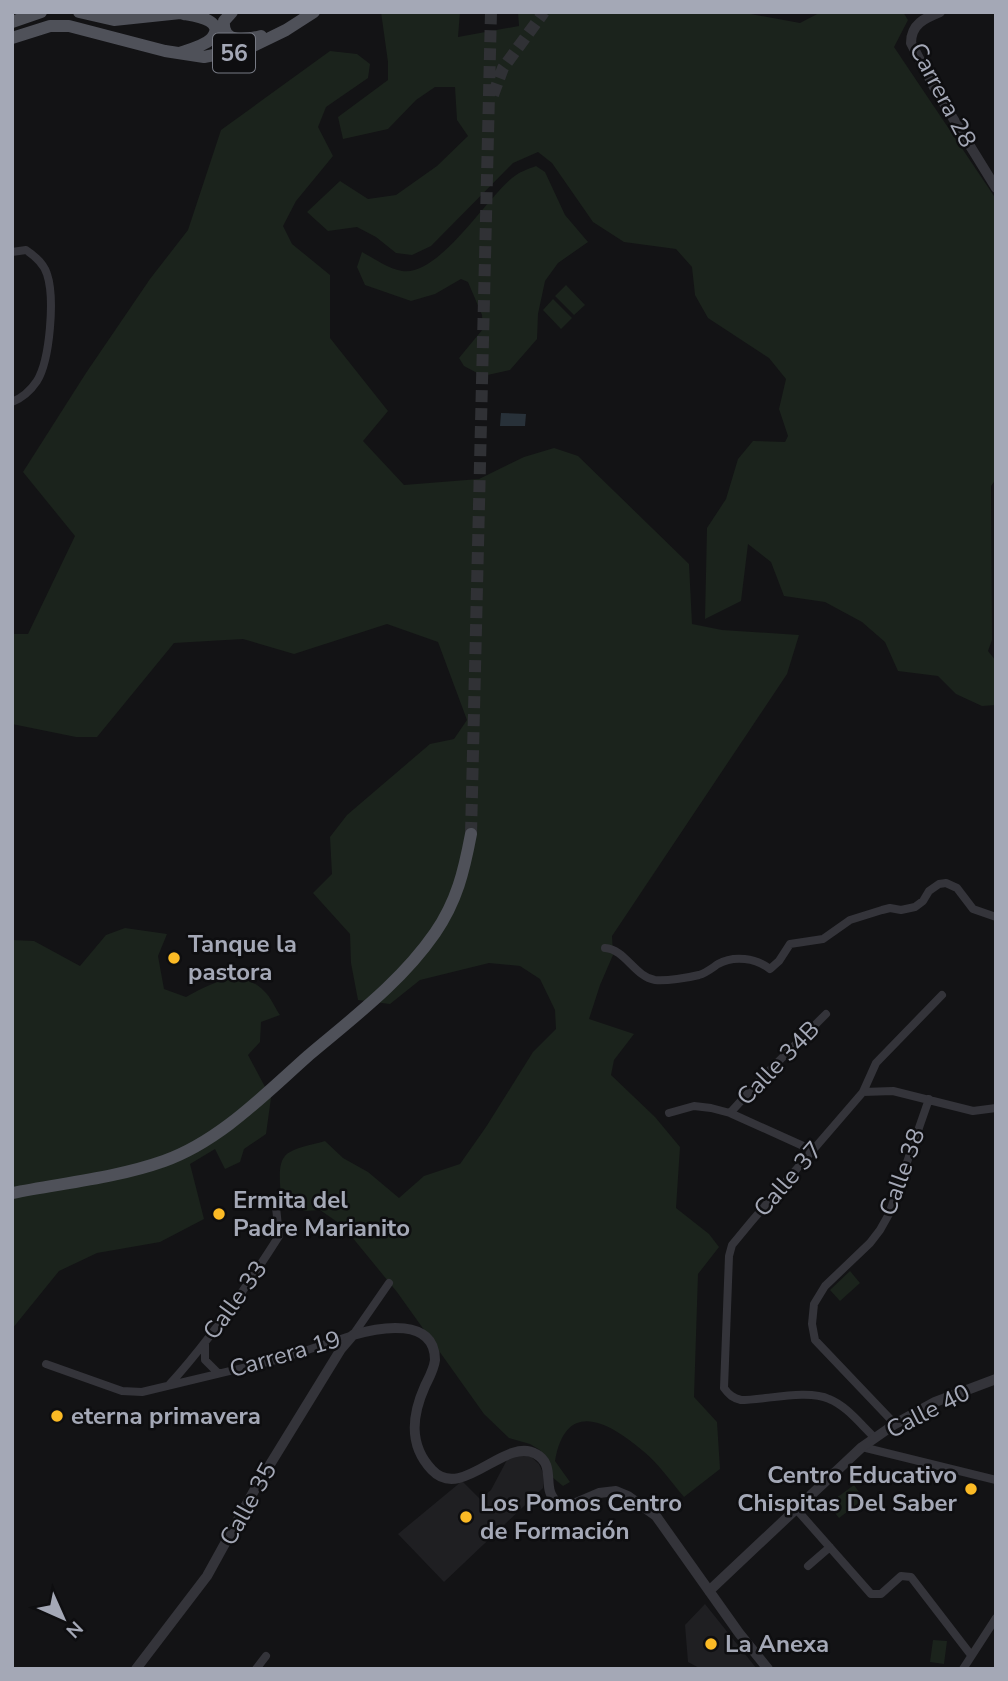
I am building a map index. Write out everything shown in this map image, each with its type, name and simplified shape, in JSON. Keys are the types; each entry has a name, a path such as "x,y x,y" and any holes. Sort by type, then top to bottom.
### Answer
{"main road":[{"path":"12,22 41,12"},
{"name":"56","path":"79,12 114,20 190,12"},
{"path":"232,12 224,21 224,30 227,35 238,40 286,30"},
{"name":"56","path":"12,38 50,26 69,26 204,57 249,48 286,30 314,12"},
{"path":"177,14 206,18 215,28 210,40 179,53"},
{"path":"12,1193 128,1171 164,1161 203,1142 237,1118 400,978 436,931 457,895 471,834"}],"street":[{"name":"Carrera 28","path":"940,12 916,26 911,35 911,43 935,89 996,188"},
{"path":"12,252 26,250 37,258 47,273 50,296 46,353 42,369 31,389 12,402"},
{"path":"605,948 615,951 654,980 701,975 721,962 733,960 750,959 762,962 770,968 779,961 790,944 823,939 850,920 882,910 901,910 915,906 923,901 929,891 946,883 957,888 974,909 996,917"},
{"name":"Calle 37","path":"876,1438 841,1405 827,1397 754,1400 732,1397 724,1388 729,1256 739,1237 863,1092 876,1063 942,995"},
{"name":"Calle 34B","path":"730,1113 827,1014"},
{"path":"863,1092 892,1091 973,1111 996,1108"},
{"name":"Calle 38","path":"895,1424 815,1340 812,1324 814,1304 825,1286 870,1243 889,1214 929,1099"},
{"path":"669,1113 694,1105 730,1113 812,1150"},
{"name":"Calle 33","path":"169,1385 206,1341 251,1280 279,1236 276,1207"},
{"path":"353,1335 389,1283"},
{"path":"353,1335 373,1330 414,1329 428,1338 435,1363 418,1401 413,1435 421,1454 436,1474 444,1478 461,1478 521,1451 536,1454 546,1464 549,1493 559,1504 571,1504 599,1493 616,1491 628,1496 656,1516 768,1669"},
{"name":"Carrera 19","path":"46,1364 122,1391 142,1392 280,1359 353,1335"},
{"name":"Calle 35","path":"136,1669 207,1576 255,1489 341,1349 353,1335"},
{"name":"Carrera 19","path":"206,1341 203,1348 205,1360 218,1373"},
{"name":"Calle 40","path":"709,1591 863,1447 895,1424 935,1402 996,1379"},
{"path":"863,1447 996,1480"},
{"path":"797,1510 871,1594 881,1594 901,1576 911,1577 971,1655"},
{"path":"808,1566 830,1547"},
{"path":"963,1669 996,1618"},
{"path":"256,1669 266,1656"}],"shaded area":[{"path":"381,12 460,12 458,37 519,26 518,12 740,12 800,23 821,12 903,12 908,20 894,47 996,199 996,479 991,486 992,640 988,651 996,661 996,705 982,706 956,694 938,676 898,671 885,642 862,622 825,602 784,596 771,562 748,544 741,601 705,619 707,528 726,499 738,459 753,441 785,442 788,436 779,409 786,379 769,358 708,318 695,295 692,267 676,249 624,242 593,222 552,163 538,152 513,163 431,246 412,255 396,253 376,237 357,227 328,231 307,212 340,181 368,199 396,195 437,166 468,136 457,120 455,87 435,87 416,100 388,129 343,139 338,117 388,80"},
{"path":"330,51 357,54 370,64 368,78 326,107 318,127 333,156 296,201 283,226 292,244 330,275 330,338 388,411 363,441 404,485 479,479 524,457 554,448 578,456 689,564 692,624 722,630 799,635 787,674 612,936 613,955 589,1019 634,1034 614,1060 611,1075 655,1117 680,1147 676,1208 709,1234 719,1247 698,1274 694,1397 717,1422 720,1469 684,1497 643,1451 616,1431 590,1422 579,1423 569,1429 561,1441 555,1461 570,1482 563,1486 552,1477 540,1450 509,1438 484,1414 397,1292 343,1226 320,1210 304,1211 281,1195 280,1168 286,1154 325,1141 343,1158 368,1172 399,1198 424,1176 460,1164 533,1052 556,1029 555,1010 540,979 520,966 489,963 420,980 390,1004 358,1000 351,963 350,934 313,893 332,874 330,837 347,815 430,744 454,739 467,720 438,642 387,624 294,654 243,639 174,643 97,737 76,737 12,724 12,634 28,634 75,536 23,472 150,279 188,230 221,130"},
{"path":"536,166 545,172 565,215 588,242 558,263 545,281 538,314 537,339 510,370 483,376 464,366 459,358 483,329 482,315 468,282 461,279 435,294 411,301 365,285 357,267 362,252 386,266 402,271 416,270 431,262 446,250 512,178"},
{"path":"566,285 585,305 574,315 555,296"},
{"path":"553,299 572,318 561,329 543,310"},
{"path":"501,413 526,414 525,426 500,426"},
{"path":"125,928 167,934 158,956 164,989 186,997 215,983 235,979 255,984 269,996 280,1015 261,1022 260,1042 248,1055 271,1098 266,1134 244,1149 240,1162 225,1169 215,1149 190,1164 204,1219 160,1242 97,1253 59,1271 12,1329 12,940 34,941 80,966 106,935"},
{"path":"850,1271 860,1283 840,1301 830,1290"},
{"name":"Los Pomos Centro de Formación","path":"528,1454 539,1464 543,1473 543,1488 444,1582 398,1534 462,1481 480,1499 491,1490 508,1458"},
{"path":"854,1485 864,1499 839,1518 828,1504"},
{"name":"La Anexa","path":"705,1604 757,1669 701,1669 688,1662 685,1625"},
{"path":"933,1640 947,1641 944,1664 930,1662"}],"tunnel":[{"path":"471,834 491,12"},
{"path":"493,95 503,68 544,12"}],"place":[{"name":"Tanque la pastora","path":"174,958"},
{"name":"Ermita del Padre Marianito","path":"219,1214"},
{"name":"eterna primavera","path":"57,1416"},
{"name":"Centro Educativo Chispitas Del Saber","path":"971,1489"},
{"name":"Los Pomos Centro de Formación","path":"466,1517"},
{"name":"La Anexa","path":"711,1644"}]}
